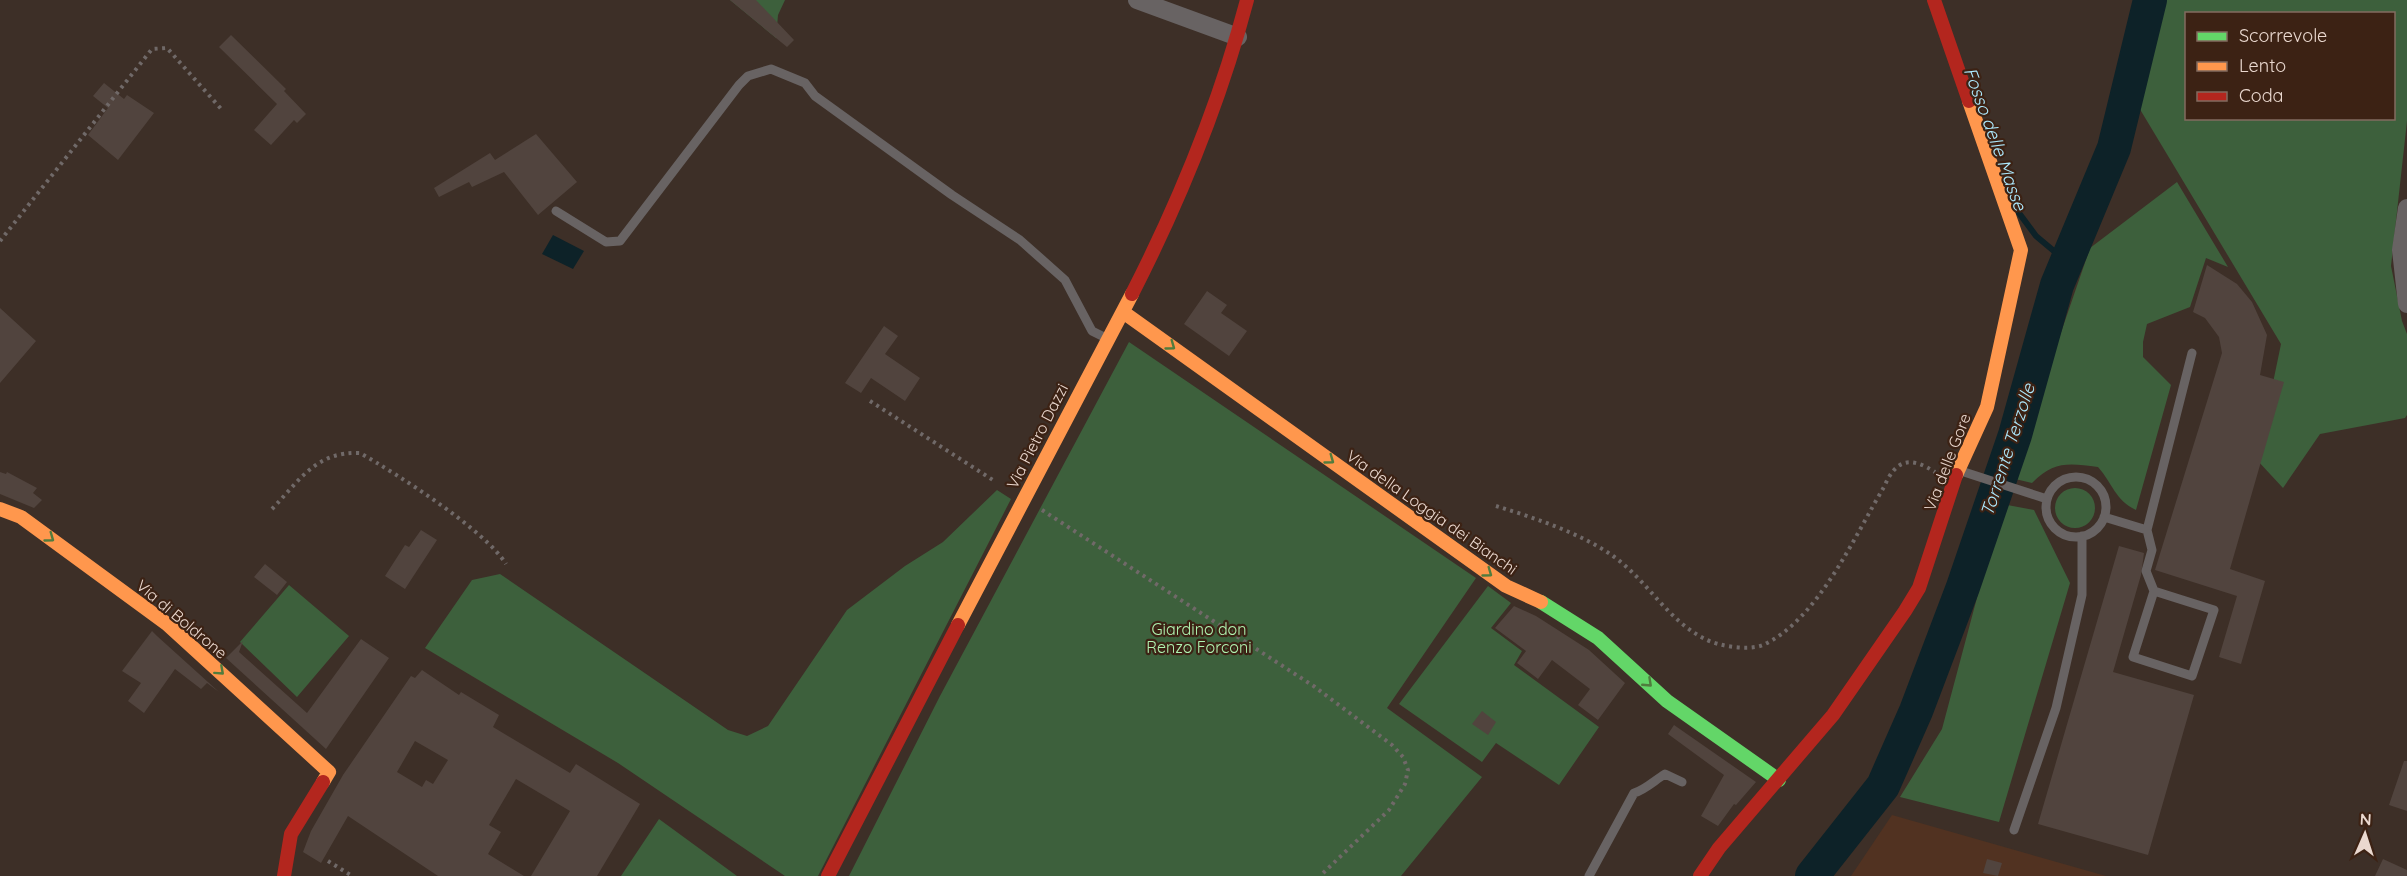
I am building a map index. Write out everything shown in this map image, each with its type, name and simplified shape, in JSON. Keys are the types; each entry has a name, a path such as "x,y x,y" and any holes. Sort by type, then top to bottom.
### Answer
{"street":[{"path":"1137,0 1238,37"},
{"name":"Via Pietro Dazzi","path":"828,876 1106,339 1124,312 1186,180 1238,37 1247,0"},
{"name":"Via delle Gore","path":"1700,876 1719,848 1833,715 1919,588 1956,477 1987,407 2021,250 1934,0"},
{"path":"2407,208 2401,250 2407,304"},
{"name":"Via della Loggia dei Bianchi","path":"1124,312 1506,586 1543,603 1598,638 1667,701 1779,780"},
{"name":"Via di Boldrone","path":"0,509 21,517 167,624 329,772 291,834 284,876"}],"lane":[{"path":"556,211 606,242 620,241 739,85 748,76 771,69 805,83 815,96 1020,240 1065,280 1092,331 1106,339"},
{"path":"2154,591 2214,610 2192,676 2133,657 2154,591 2146,571 2152,550 2147,530 2192,353"},
{"path":"1956,477 1977,477 2047,500"},
{"path":"2075,478 2085,479 2100,490 2106,508 2104,517 2092,533 2072,537 2054,528 2046,510 2047,500 2057,484 2075,478"},
{"path":"2104,517 2147,530"},
{"path":"2014,830 2056,708 2080,606 2082,536"},
{"path":"1589,876 1634,793 1642,791 1646,785 1665,774 1682,782"}],"path":[{"path":"0,241 152,50 166,48 223,111"},
{"path":"870,401 996,482"},
{"path":"273,509 318,462 341,452 360,453 457,518 501,556 506,564"},
{"path":"1496,506 1579,536 1615,557 1666,609 1706,639 1735,647 1761,646 1783,631 1820,593 1884,488 1891,470 1906,462 1920,463 1956,477"},
{"path":"1023,500 1043,510 1315,687 1392,745 1403,757 1408,770 1405,784 1389,810 1320,876"},
{"path":"328,861 352,876"}],"shaded area":[{"path":"1892,815 2106,876 1851,876"}],"green space":[{"path":"730,0 785,0 778,15 776,38"},
{"path":"2147,0 2407,0 2407,121 2391,266 2402,321 2407,334 2407,415 2405,418 2320,434 2283,488 2257,460 2281,344 2135,101"},
{"path":"2177,182 2228,267 2206,258 2190,307 2147,324 2143,342 2143,357 2171,385 2136,510 2123,501 2098,467 2062,465 2047,471 2032,483 2011,478 2090,248"},
{"name":"Giardino don Renzo Forconi","path":"1129,342 1476,578 1387,708 1482,777 1401,876 849,876 940,696"},
{"path":"2075,488 2083,489 2089,494 2094,500 2094,516 2089,522 2083,527 2075,528 2067,527 2061,522 2056,516 2055,508 2056,500 2061,494 2067,489"},
{"path":"997,490 1011,499 818,876 785,876 618,763 425,648 472,580 500,574 728,730 747,736 768,726 847,610 905,566 943,542"},
{"path":"2002,504 2034,510 2070,583 1999,822 1900,797 1942,729"},
{"path":"289,585 349,636 297,697 240,642"},
{"path":"1488,586 1511,603 1491,628 1522,651 1514,665 1599,727 1559,785 1496,743 1482,762 1399,704"},
{"path":"659,819 737,876 621,876"}],"water":[{"path":"553,235 584,251 573,269 542,254"}],"building":[{"path":"730,0 756,0 794,40 787,47"},
{"path":"231,35 286,89 284,91 306,114 297,123 294,120 271,145 254,130 277,104 219,47"},
{"path":"104,83 124,99 127,95 154,113 118,160 88,135 108,108 93,96"},
{"path":"536,134 577,182 538,215 504,172 472,187 469,182 439,197 434,188 490,153 495,160"},
{"path":"2207,265 2237,284 2252,302 2267,335 2260,375 2284,382 2230,569 2265,581 2241,664 2219,657 2237,596 2155,570 2222,353 2219,337 2205,318 2193,312"},
{"path":"1207,291 1227,305 1221,313 1247,331 1229,356 1184,324"},
{"path":"0,308 36,341 0,383"},
{"path":"884,326 898,336 885,354 920,378 905,401 871,378 861,393 845,383"},
{"path":"0,472 6,474 7,472 37,488 33,493 42,500 34,508 0,494"},
{"path":"421,530 437,540 405,589 385,576 405,545 409,547"},
{"path":"2119,546 2144,553 2141,575 2113,672 2194,695 2148,855 2038,824"},
{"path":"265,564 287,582 277,595 254,577"},
{"path":"1514,606 1536,616 1589,650 1625,683 1598,720 1578,705 1590,689 1552,660 1538,679 1517,663 1526,651 1495,628"},
{"path":"152,631 219,692 207,683 201,689 175,669 144,713 128,701 141,683 122,671"},
{"path":"361,639 389,658 326,749 226,658 243,641 239,652 307,713"},
{"path":"422,670 459,695 461,692 499,715 493,727 570,773 576,764 640,804 597,876 531,876 570,811 516,779 489,825 501,832 488,854 524,876 438,876 348,816 321,863 303,852 311,831 343,775 411,676 415,678","holes":["415,741 448,760 433,784 426,780 422,787 397,772"]},
{"path":"1482,711 1496,722 1488,735 1472,724"},
{"path":"1674,725 1756,782 1736,805 1734,804 1718,826 1701,816 1724,775 1668,734"},
{"path":"2404,761 2407,761 2407,811 2389,805"},
{"path":"1987,859 2002,863 1998,876 1983,873"},
{"path":"2383,859 2407,870 2407,876 2375,876"}],"waterway":[{"name":"Torrente Terzolle","path":"1812,876 1883,786 1916,711 1963,587 2015,435 2057,285 2114,148 2150,0"},
{"name":"Fosso delle Masse","path":"2019,213 2036,236 2067,262"}],"traffic: fast":[{"path":"1541,602 1598,638 1667,701 1779,780"}],"traffic: slow":[{"path":"1956,475 1987,407 2021,250 1969,101"},
{"path":"958,625 1132,294"},
{"path":"1123,312 1506,586 1541,602"},
{"path":"0,509 21,517 167,624 329,772 323,782"}],"traffic: jam":[{"path":"1132,294 1197,150 1224,76 1247,0"},
{"path":"1934,0 1969,101"},
{"path":"1700,876 1719,848 1833,715 1905,611 1919,588 1956,475"},
{"path":"828,876 958,625"},
{"path":"284,876 291,834 323,782"}]}
